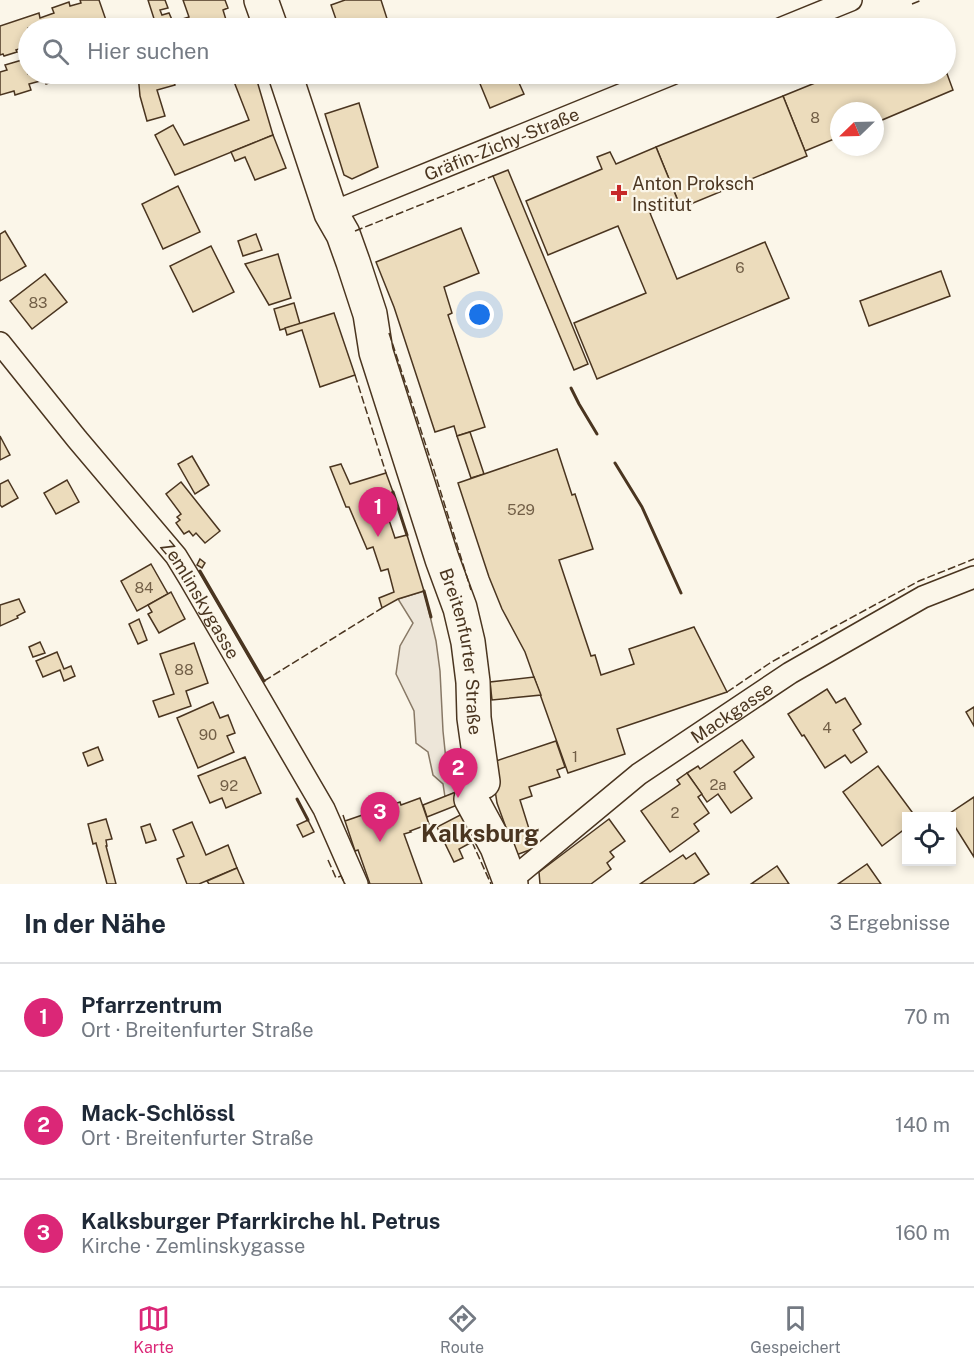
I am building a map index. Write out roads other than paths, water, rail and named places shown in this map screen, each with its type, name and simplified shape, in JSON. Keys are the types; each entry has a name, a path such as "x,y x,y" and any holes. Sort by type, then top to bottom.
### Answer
{"main road":[{"path":"261,0 267,18"},
{"name":"Breitenfurter Straße","path":"288,84 331,213 343,234 370,314 376,352 442,559 451,647 454,717 460,758 477,791 496,848 511,882"}],"street":[{"path":"807,18 851,0"},
{"name":"Gräfin-Zichy-Straße","path":"331,213 647,84"},
{"name":"Zemlinskygasse","path":"0,343 176,556 303,772 331,825 357,884"},
{"name":"Mackgasse","path":"511,882 639,774 790,673 922,597 974,577"}],"place":[{"name":"Anton Proksch Institut","path":"619,193"},
{"name":"Pfarrzentrum","path":"378,537"},
{"name":"Mack-Schlössl","path":"458,798"},
{"name":"Kalksburger Pfarrkirche hl. Petrus","path":"380,842"}],"district":[{"name":"Kalksburg","path":"480,833"}]}
